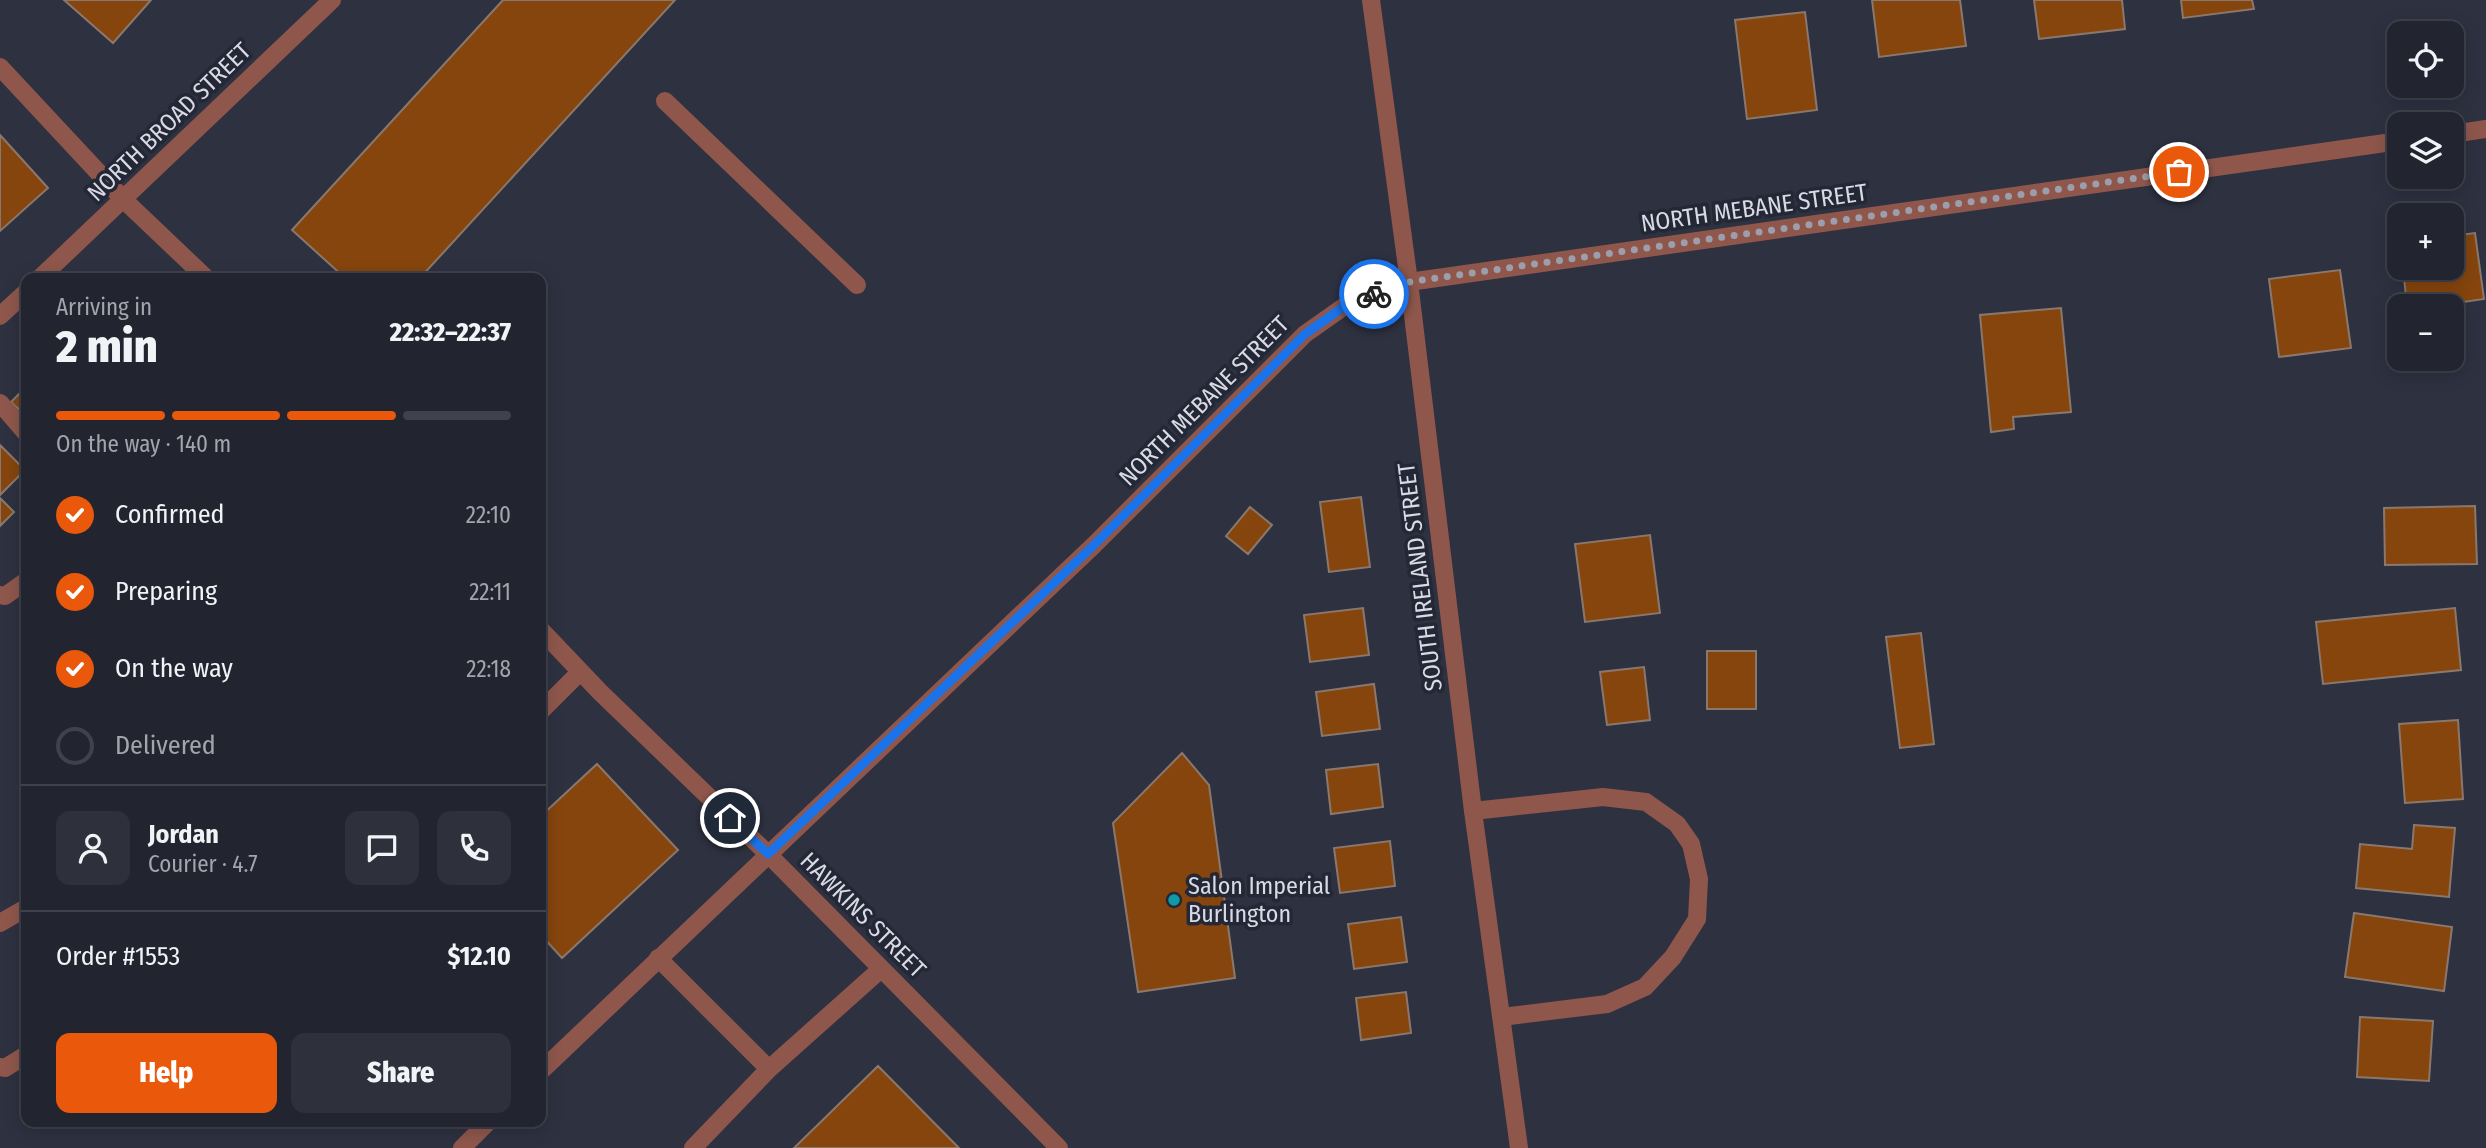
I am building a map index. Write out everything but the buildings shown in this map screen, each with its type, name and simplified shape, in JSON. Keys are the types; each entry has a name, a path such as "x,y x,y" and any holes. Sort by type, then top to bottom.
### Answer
{"street":[{"name":"NORTH BROAD STREET","path":"45,273 332,0"},
{"name":"SOUTH IRELAND STREET","path":"1371,0 1409,282 1473,811 1519,1148"},
{"path":"0,67 124,200 201,273"},
{"path":"665,101 857,285"},
{"path":"2464,132 2486,129"},
{"name":"NORTH MEBANE STREET","path":"546,1066 1094,545 1305,334 1349,303 1409,282 2387,143"},
{"path":"0,316 21,297"},
{"path":"0,403 21,427"},
{"path":"0,595 5,596 21,585"},
{"name":"HAWKINS STREET","path":"546,635 580,672 768,854 1059,1148"},
{"path":"546,705 580,672"},
{"path":"1473,811 1602,796 1646,802 1677,824 1692,844 1699,879 1697,919 1674,957 1645,986 1607,1004 1502,1017"},
{"path":"0,923 21,911"},
{"path":"658,958 769,1069"},
{"path":"693,1148 769,1069 881,969"},
{"path":"0,1067 5,1068 21,1058"},
{"path":"462,1148 483,1127"}],"way so far":[{"path":"1374,294 1409,282 2179,172"}],"place":[{"name":"Salon Imperial Burlington","path":"1174,900"}],"route":[{"path":"730,818 768,854 1094,545 1305,334 1349,303 1374,294"}]}
